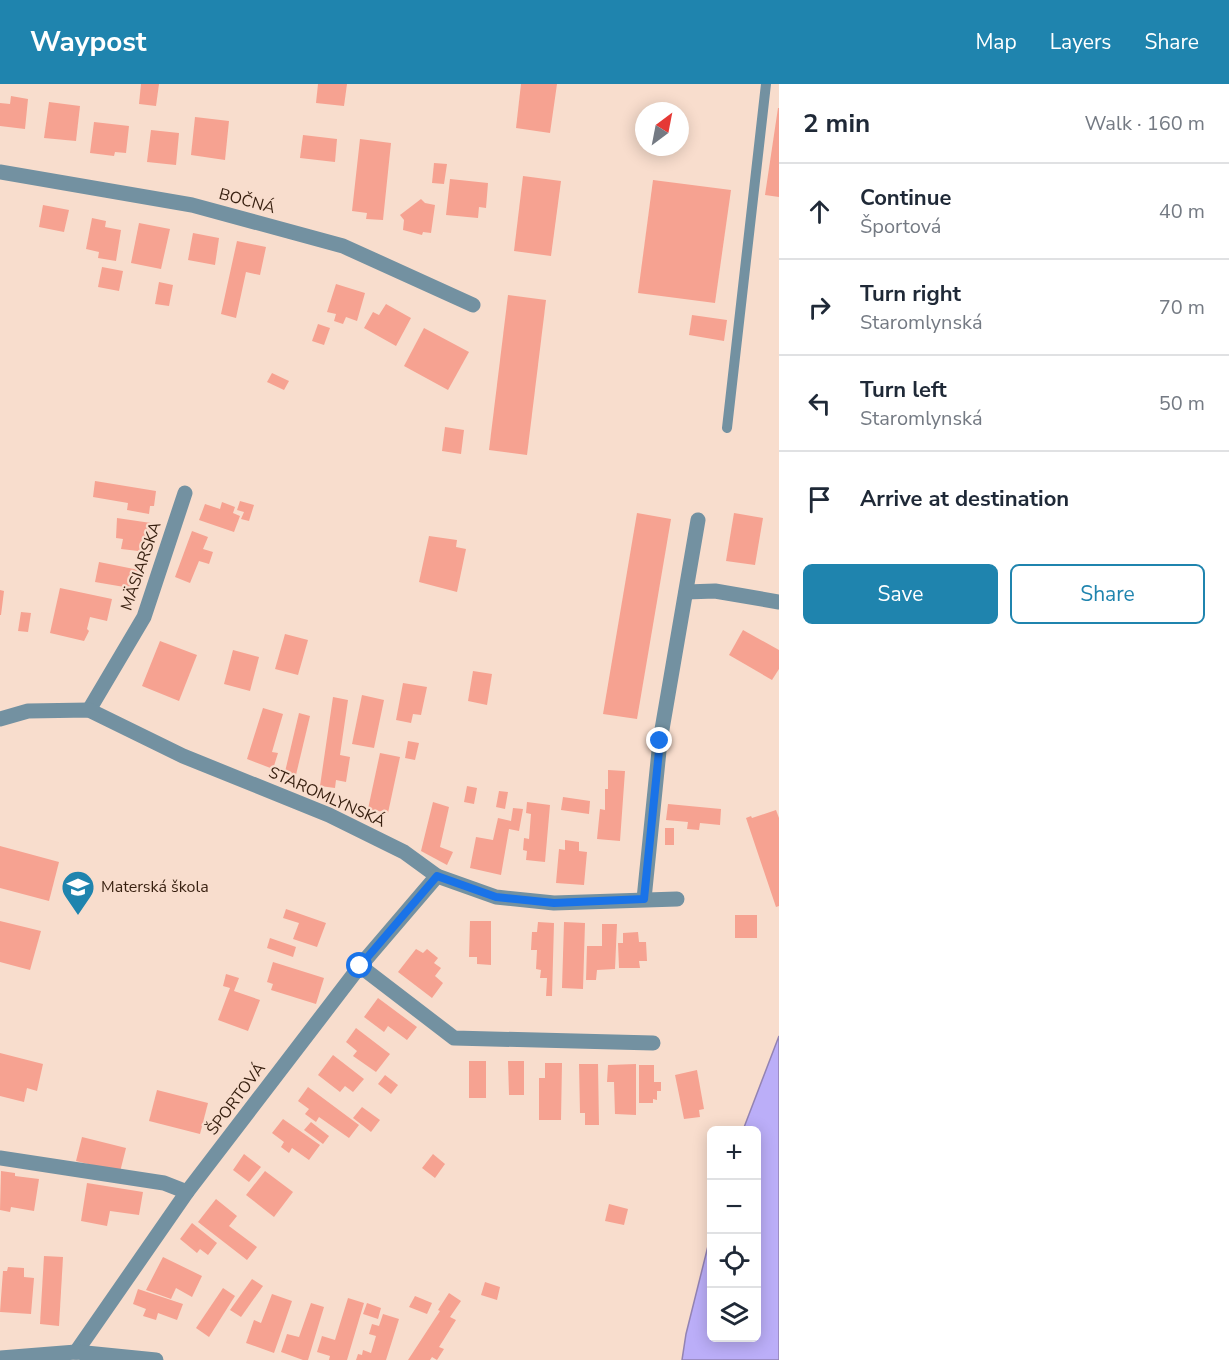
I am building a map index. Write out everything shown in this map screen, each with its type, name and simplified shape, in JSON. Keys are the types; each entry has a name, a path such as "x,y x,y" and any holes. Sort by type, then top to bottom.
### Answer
{"street":[{"name":"BOČNÁ","path":"0,172 192,205 343,246 473,305"},
{"name":"MÄSIARSKA","path":"89,710 144,617 185,494"},
{"path":"644,899 660,741 698,520"},
{"path":"686,592 715,591 779,602"},
{"name":"STAROMLYNSKÁ","path":"0,719 28,711 89,710 183,756 329,815 404,852 437,876 496,897 554,903 677,899"},
{"name":"ŠPORTOVÁ","path":"76,1352 188,1192 360,966 437,876"},
{"path":"360,966 454,1038 653,1043"},
{"path":"0,1158 164,1183 188,1192"},
{"path":"0,1358 48,1357 76,1352 156,1360"}],"lane":[{"path":"727,428 766,84"}],"shaded area":[{"path":"779,1036 779,1360 682,1360 686,1334 707,1250 707,1342 761,1342 761,1126 745,1126"}],"building":[{"path":"141,84 159,84 156,106 139,104"},
{"path":"318,84 347,84 344,106 316,103"},
{"path":"521,84 557,84 550,133 516,128"},
{"path":"11,96 28,99 25,129 0,126 0,103 10,104"},
{"path":"49,102 80,106 76,141 44,138"},
{"path":"779,108 779,197 765,195"},
{"path":"195,117 229,121 225,160 191,155"},
{"path":"94,122 129,126 126,153 115,152 114,156 90,153"},
{"path":"151,130 179,133 176,165 147,162"},
{"path":"303,135 337,139 335,162 300,158"},
{"path":"360,139 391,143 383,220 366,219 367,213 352,211"},
{"path":"434,163 447,164 444,184 432,183"},
{"path":"523,176 561,181 551,256 514,251"},
{"path":"450,179 488,183 486,208 479,207 478,218 446,215"},
{"path":"653,180 731,190 715,303 638,293"},
{"path":"421,199 425,203 435,205 431,233 423,232 422,235 403,230 404,220 400,215"},
{"path":"43,205 69,210 64,232 39,227"},
{"path":"92,218 106,221 105,227 121,230 116,261 98,258 99,252 86,249"},
{"path":"139,223 170,229 161,269 131,263"},
{"path":"193,233 219,238 215,265 188,260"},
{"path":"237,241 266,247 260,275 246,272 236,318 221,314"},
{"path":"102,267 123,271 119,291 98,287"},
{"path":"159,282 173,285 169,306 155,304"},
{"path":"336,284 365,293 357,321 346,317 343,324 334,321 336,314 327,312"},
{"path":"508,295 546,300 527,455 489,450"},
{"path":"386,304 411,318 396,346 364,328 373,312 379,315"},
{"path":"692,315 727,320 724,341 689,335"},
{"path":"318,324 330,328 324,345 312,341"},
{"path":"424,328 469,352 448,390 404,366"},
{"path":"272,373 289,381 284,390 267,382"},
{"path":"445,427 464,430 461,454 442,451"},
{"path":"95,481 156,491 154,506 150,506 149,514 127,510 128,503 93,497"},
{"path":"240,501 254,505 249,521 241,519 244,512 237,510"},
{"path":"222,502 235,507 233,513 240,516 234,532 199,520 205,504 220,509"},
{"path":"637,513 671,519 637,719 603,714"},
{"path":"734,513 763,518 755,565 726,561"},
{"path":"117,518 151,523 147,552 121,549 123,539 116,538"},
{"path":"192,531 208,537 203,549 213,552 209,564 199,561 190,583 175,577"},
{"path":"429,536 457,540 456,547 466,549 457,592 419,582"},
{"path":"99,562 139,570 136,589 95,582"},
{"path":"60,588 112,599 107,621 90,617 87,629 89,631 84,641 50,633"},
{"path":"0,590 4,591 1,615 0,615"},
{"path":"21,612 31,613 28,632 18,631"},
{"path":"743,630 779,650 779,669 772,680 729,655"},
{"path":"285,634 308,640 298,675 275,669"},
{"path":"160,641 197,655 179,701 142,686"},
{"path":"233,650 259,657 250,691 224,684"},
{"path":"473,671 492,674 487,705 468,701"},
{"path":"403,683 427,687 421,715 413,714 411,723 396,720"},
{"path":"362,695 384,700 374,748 352,744"},
{"path":"333,697 348,700 340,755 350,757 346,782 336,780 335,788 320,786"},
{"path":"263,708 283,714 272,752 278,753 273,769 247,759"},
{"path":"299,713 310,716 295,779 284,776"},
{"path":"408,741 419,743 415,760 405,758"},
{"path":"380,753 400,757 388,813 368,809"},
{"path":"608,770 625,771 620,841 597,839 600,809 605,810"},
{"path":"467,786 477,788 474,804 464,802"},
{"path":"499,791 508,792 505,809 496,807"},
{"path":"563,797 590,801 589,814 561,810"},
{"path":"433,802 449,807 440,847 453,852 447,865 421,851"},
{"path":"527,802 550,805 545,862 526,860 527,851 523,850 524,838 529,839 531,814 526,813"},
{"path":"668,804 721,809 720,825 700,823 699,830 687,829 688,822 666,820"},
{"path":"513,808 523,809 519,831 509,829 501,875 470,868 476,837 493,840 498,818 511,821"},
{"path":"776,810 779,818 779,906 776,907 746,818"},
{"path":"665,828 674,828 674,845 665,845"},
{"path":"565,840 579,842 579,851 587,852 584,885 556,883 559,849 565,850"},
{"path":"0,846 59,862 49,901 0,888"},
{"path":"286,909 326,923 317,947 293,939 299,923 283,918"},
{"path":"735,915 757,915 757,938 735,938"},
{"path":"0,921 41,931 30,970 0,962"},
{"path":"470,921 491,921 491,965 477,964 477,957 469,957"},
{"path":"538,922 554,923 552,996 546,996 547,978 540,978 541,970 536,969 537,950 531,950 532,932 537,932"},
{"path":"564,922 585,923 583,989 562,988"},
{"path":"602,924 617,924 615,969 597,970 596,980 586,980 587,946 602,946"},
{"path":"638,932 639,942 646,942 647,961 639,961 640,968 619,968 618,943 623,943 623,933"},
{"path":"270,938 296,947 293,957 267,948"},
{"path":"416,949 423,953 427,949 438,958 434,963 441,968 435,976 443,983 432,998 398,972"},
{"path":"273,962 324,978 316,1004 271,990 273,984 267,982"},
{"path":"226,974 239,978 234,991 260,1000 248,1031 218,1020 230,988 223,986"},
{"path":"378,998 417,1027 407,1040 388,1026 384,1032 364,1017"},
{"path":"356,1028 390,1054 376,1072 353,1056 357,1051 346,1042"},
{"path":"0,1053 43,1064 37,1091 27,1088 24,1102 0,1096"},
{"path":"333,1055 364,1079 353,1092 345,1086 340,1092 318,1075"},
{"path":"469,1061 486,1061 486,1098 469,1098"},
{"path":"508,1061 524,1061 524,1095 509,1095"},
{"path":"545,1063 562,1063 561,1120 539,1120 539,1078 545,1078"},
{"path":"579,1064 598,1064 599,1125 585,1125 585,1113 580,1113"},
{"path":"636,1064 636,1115 615,1114 614,1082 607,1082 608,1065"},
{"path":"639,1065 654,1065 654,1082 661,1082 661,1091 657,1091 657,1100 653,1099 653,1103 639,1103"},
{"path":"697,1070 704,1109 699,1110 700,1117 684,1119 675,1075"},
{"path":"385,1075 398,1085 391,1094 378,1084"},
{"path":"308,1087 359,1125 349,1138 319,1117 316,1122 305,1114 309,1109 298,1101"},
{"path":"157,1090 208,1103 200,1134 149,1121"},
{"path":"362,1107 380,1120 371,1132 353,1118"},
{"path":"283,1119 320,1145 309,1160 292,1148 289,1153 281,1147 284,1142 272,1133"},
{"path":"311,1122 329,1136 323,1144 304,1130"},
{"path":"82,1137 126,1148 120,1172 76,1161"},
{"path":"244,1154 261,1167 249,1182 233,1170"},
{"path":"433,1154 445,1164 435,1178 422,1168"},
{"path":"1,1171 15,1173 15,1176 39,1179 34,1211 11,1207 10,1212 0,1210"},
{"path":"265,1171 293,1192 274,1217 246,1195"},
{"path":"87,1183 143,1192 139,1215 110,1211 107,1226 81,1221"},
{"path":"216,1199 237,1216 229,1226 257,1247 247,1260 198,1222"},
{"path":"609,1204 628,1209 624,1225 605,1221"},
{"path":"192,1223 217,1243 208,1255 200,1249 197,1253 180,1239"},
{"path":"44,1256 63,1257 59,1326 40,1324"},
{"path":"163,1257 202,1276 192,1297 176,1288 171,1299 146,1290"},
{"path":"8,1267 24,1268 24,1277 34,1278 31,1314 0,1312 3,1271 7,1271"},
{"path":"252,1279 263,1286 241,1317 230,1310"},
{"path":"485,1282 500,1287 497,1300 481,1295"},
{"path":"223,1288 235,1296 209,1337 196,1328"},
{"path":"138,1289 183,1304 177,1320 158,1313 156,1320 143,1316 146,1309 133,1304"},
{"path":"449,1293 461,1301 450,1317 456,1320 439,1347 444,1349 437,1360 432,1357 430,1360 408,1360 440,1311 438,1310"},
{"path":"272,1294 292,1301 274,1353 246,1343 254,1320 261,1323"},
{"path":"415,1296 432,1303 427,1314 409,1307"},
{"path":"348,1298 364,1303 347,1360 329,1360 330,1356 317,1352 322,1336 335,1340"},
{"path":"311,1303 324,1307 308,1360 303,1360 281,1352 287,1334 299,1337"},
{"path":"367,1303 381,1308 378,1319 363,1314"},
{"path":"383,1314 399,1319 386,1360 356,1360 358,1354 362,1355 363,1350 371,1353 376,1336 369,1334 372,1324 379,1326"}],"place":[{"name":"Materská škola","path":"78,916"}],"route":[{"path":"360,966 437,876 496,897 554,903 644,899 660,741"}]}
